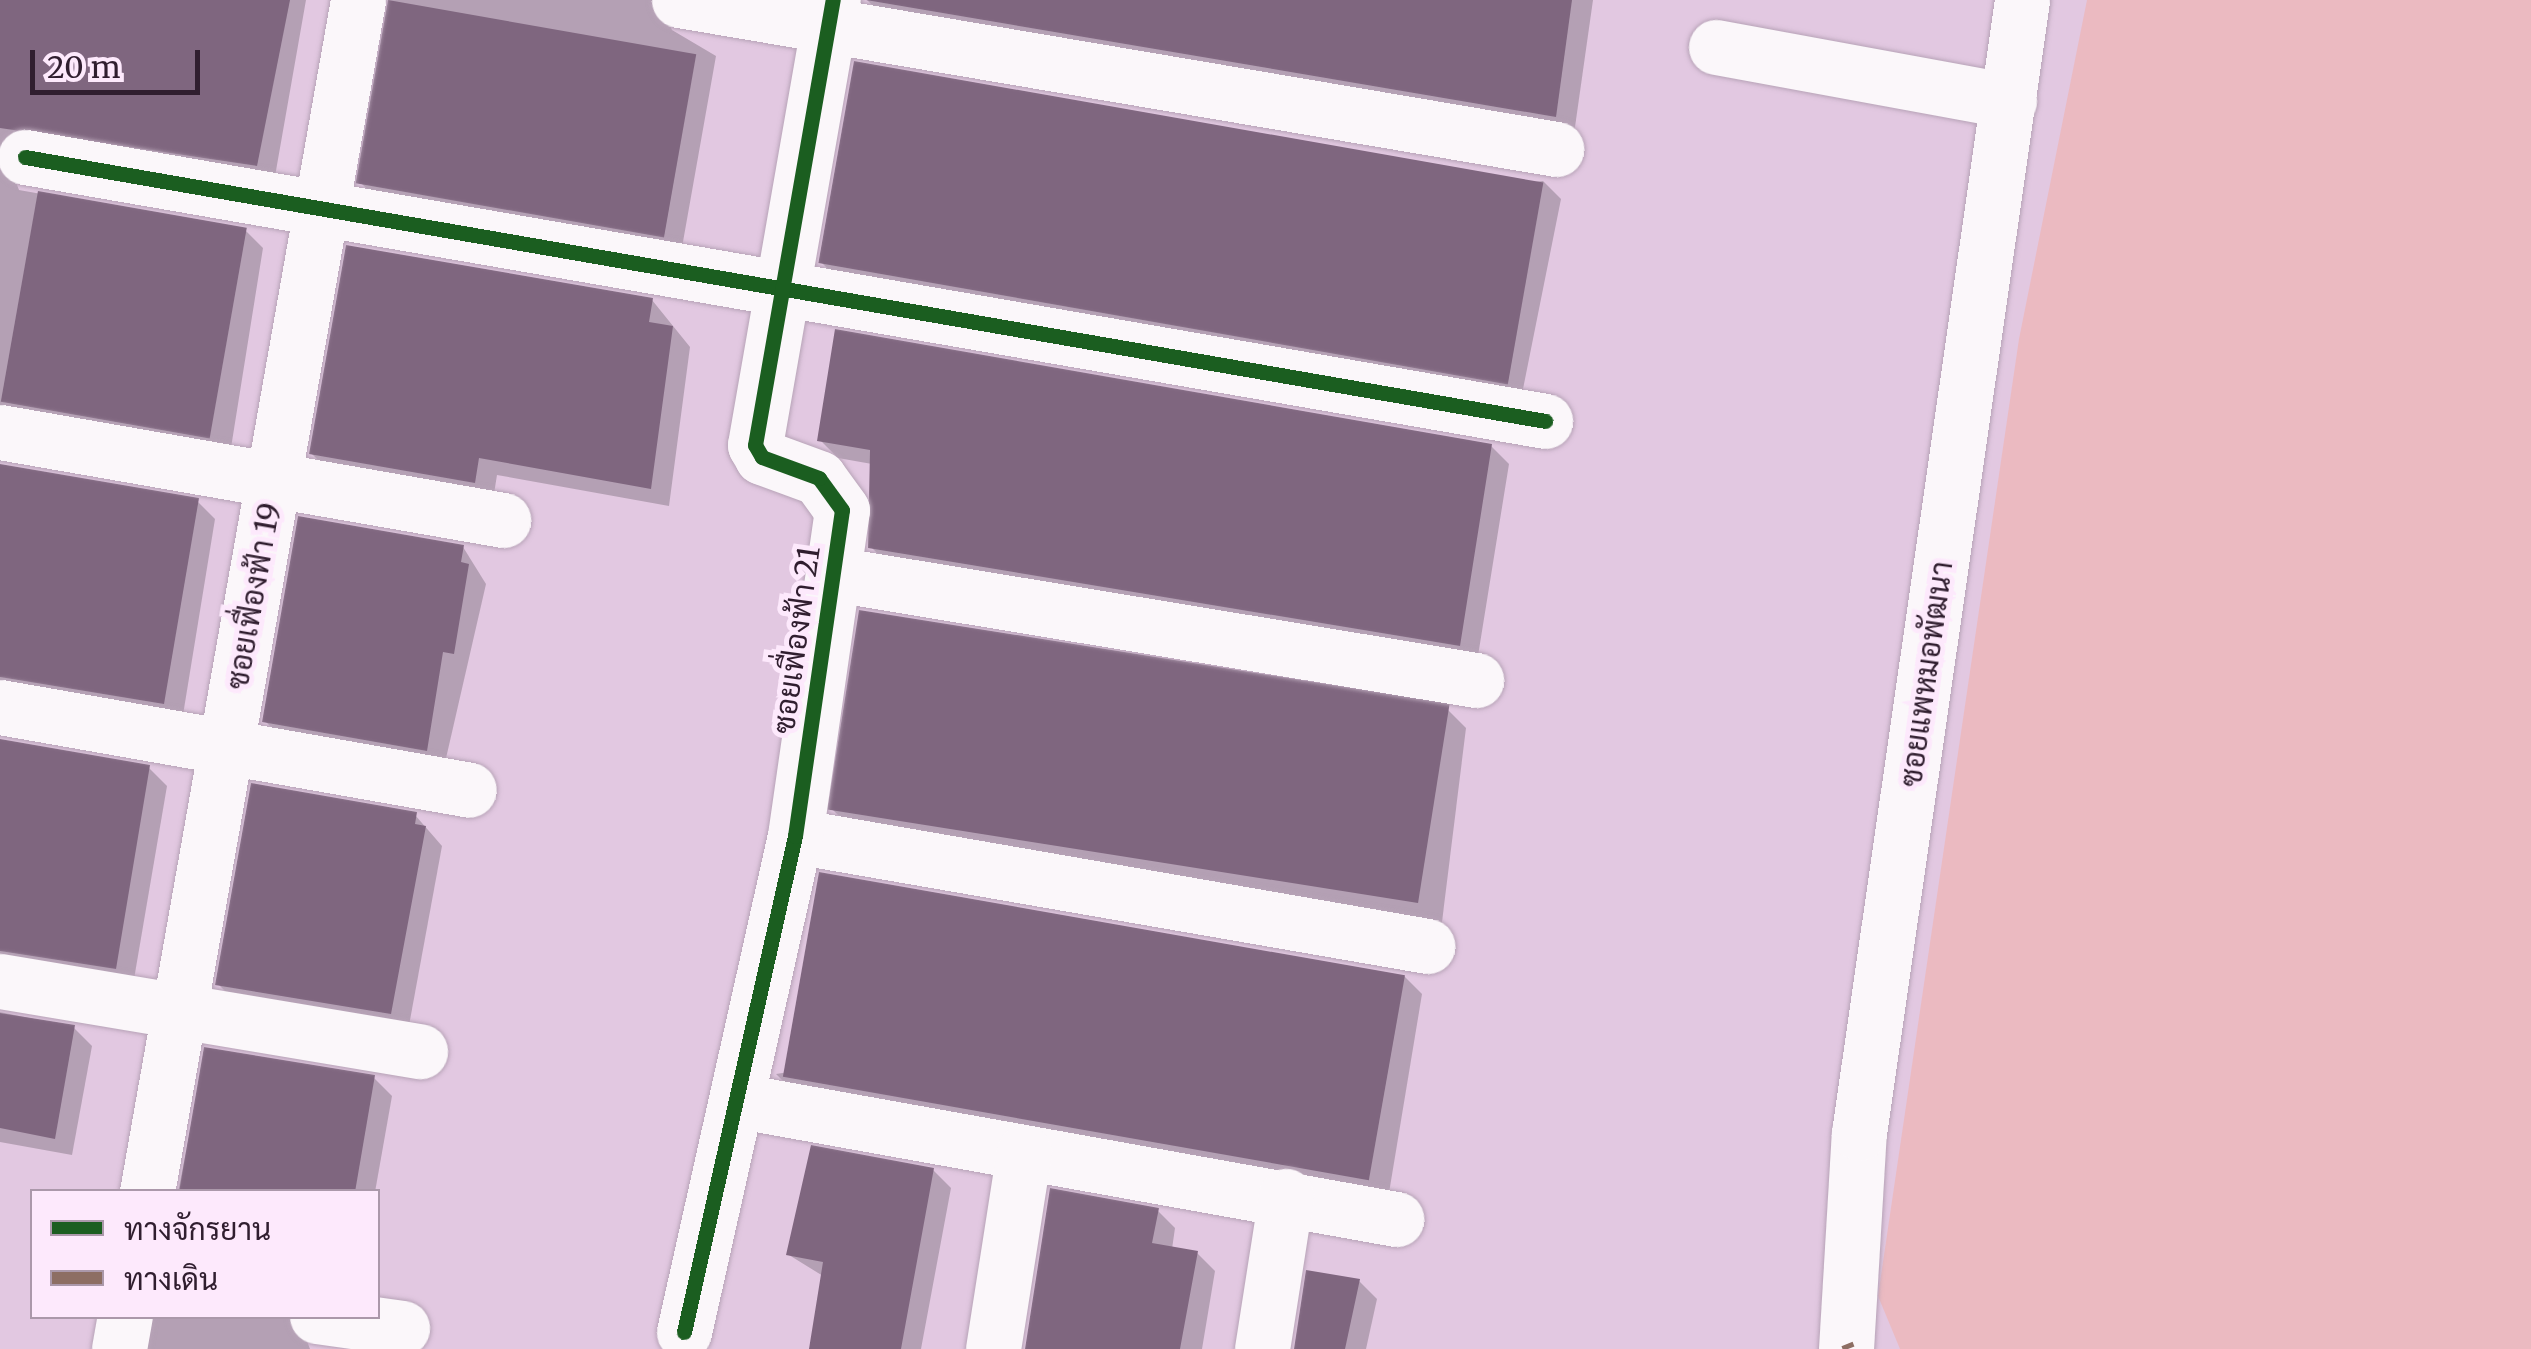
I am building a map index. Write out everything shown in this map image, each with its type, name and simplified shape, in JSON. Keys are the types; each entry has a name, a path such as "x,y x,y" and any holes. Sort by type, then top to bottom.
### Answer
{"street":[{"name":"ซอยเฟื่องฟ้า 19","path":"148,1189 358,0"},
{"path":"679,0 830,13 1556,149"},
{"name":"ซอยแพหมอพัฒนา","path":"1846,1349 1860,1133 2022,0"},
{"name":"ซอยเฟื่องฟ้า 21","path":"684,1332 740,1101 796,836 842,510 834,492 755,445 830,13"},
{"path":"1716,47 2009,100"},
{"path":"26,157 1545,420"},
{"path":"0,432 503,520"},
{"path":"834,574 1476,680"},
{"path":"0,707 469,790"},
{"path":"796,836 1427,946"},
{"path":"0,981 420,1051"},
{"path":"740,1101 1286,1196 1396,1219"},
{"path":"993,1349 1024,1152"},
{"path":"1262,1349 1286,1196"},
{"path":"119,1349 124,1319"},
{"path":"338,1319 402,1328"}],"shaded area":[{"path":"2087,0 2531,0 2531,1349 1900,1349 1878,1296 2019,339"}],"building":[{"path":"0,0 290,0 257,166 0,128"},
{"path":"388,0 696,54 664,238 356,183"},
{"path":"866,0 1572,0 1556,117"},
{"path":"854,61 1543,183 1508,384 818,263"},
{"path":"38,191 247,228 210,439 1,402"},
{"path":"346,245 653,298 649,322 673,326 651,489 479,458 475,483 309,454"},
{"path":"835,329 1492,444 1460,646 868,548 870,450 817,441"},
{"path":"0,464 199,498 164,704 0,677"},
{"path":"298,516 464,545 461,562 469,564 454,654 443,652 427,751 262,722"},
{"path":"859,610 1450,704 1418,903 827,810"},
{"path":"0,739 150,765 116,969 0,951"},
{"path":"251,783 417,812 415,824 426,826 391,1014 215,985"},
{"path":"819,872 1405,975 1369,1180 783,1077"},
{"path":"0,1013 75,1025 55,1139 0,1128"},
{"path":"204,1047 375,1075 356,1189 180,1189"},
{"path":"811,1145 934,1168 901,1349 809,1349 823,1262 786,1255"},
{"path":"1050,1188 1159,1208 1152,1243 1198,1251 1180,1349 1025,1349"},
{"path":"1306,1270 1360,1279 1345,1349 1294,1349"}],"marked path":[{"path":"1847,1344 1849,1349"}],"cycle path":[{"path":"684,1332 795,836 842,510 819,478 762,457 755,445 833,0"},
{"path":"25,157 1545,421"}]}
